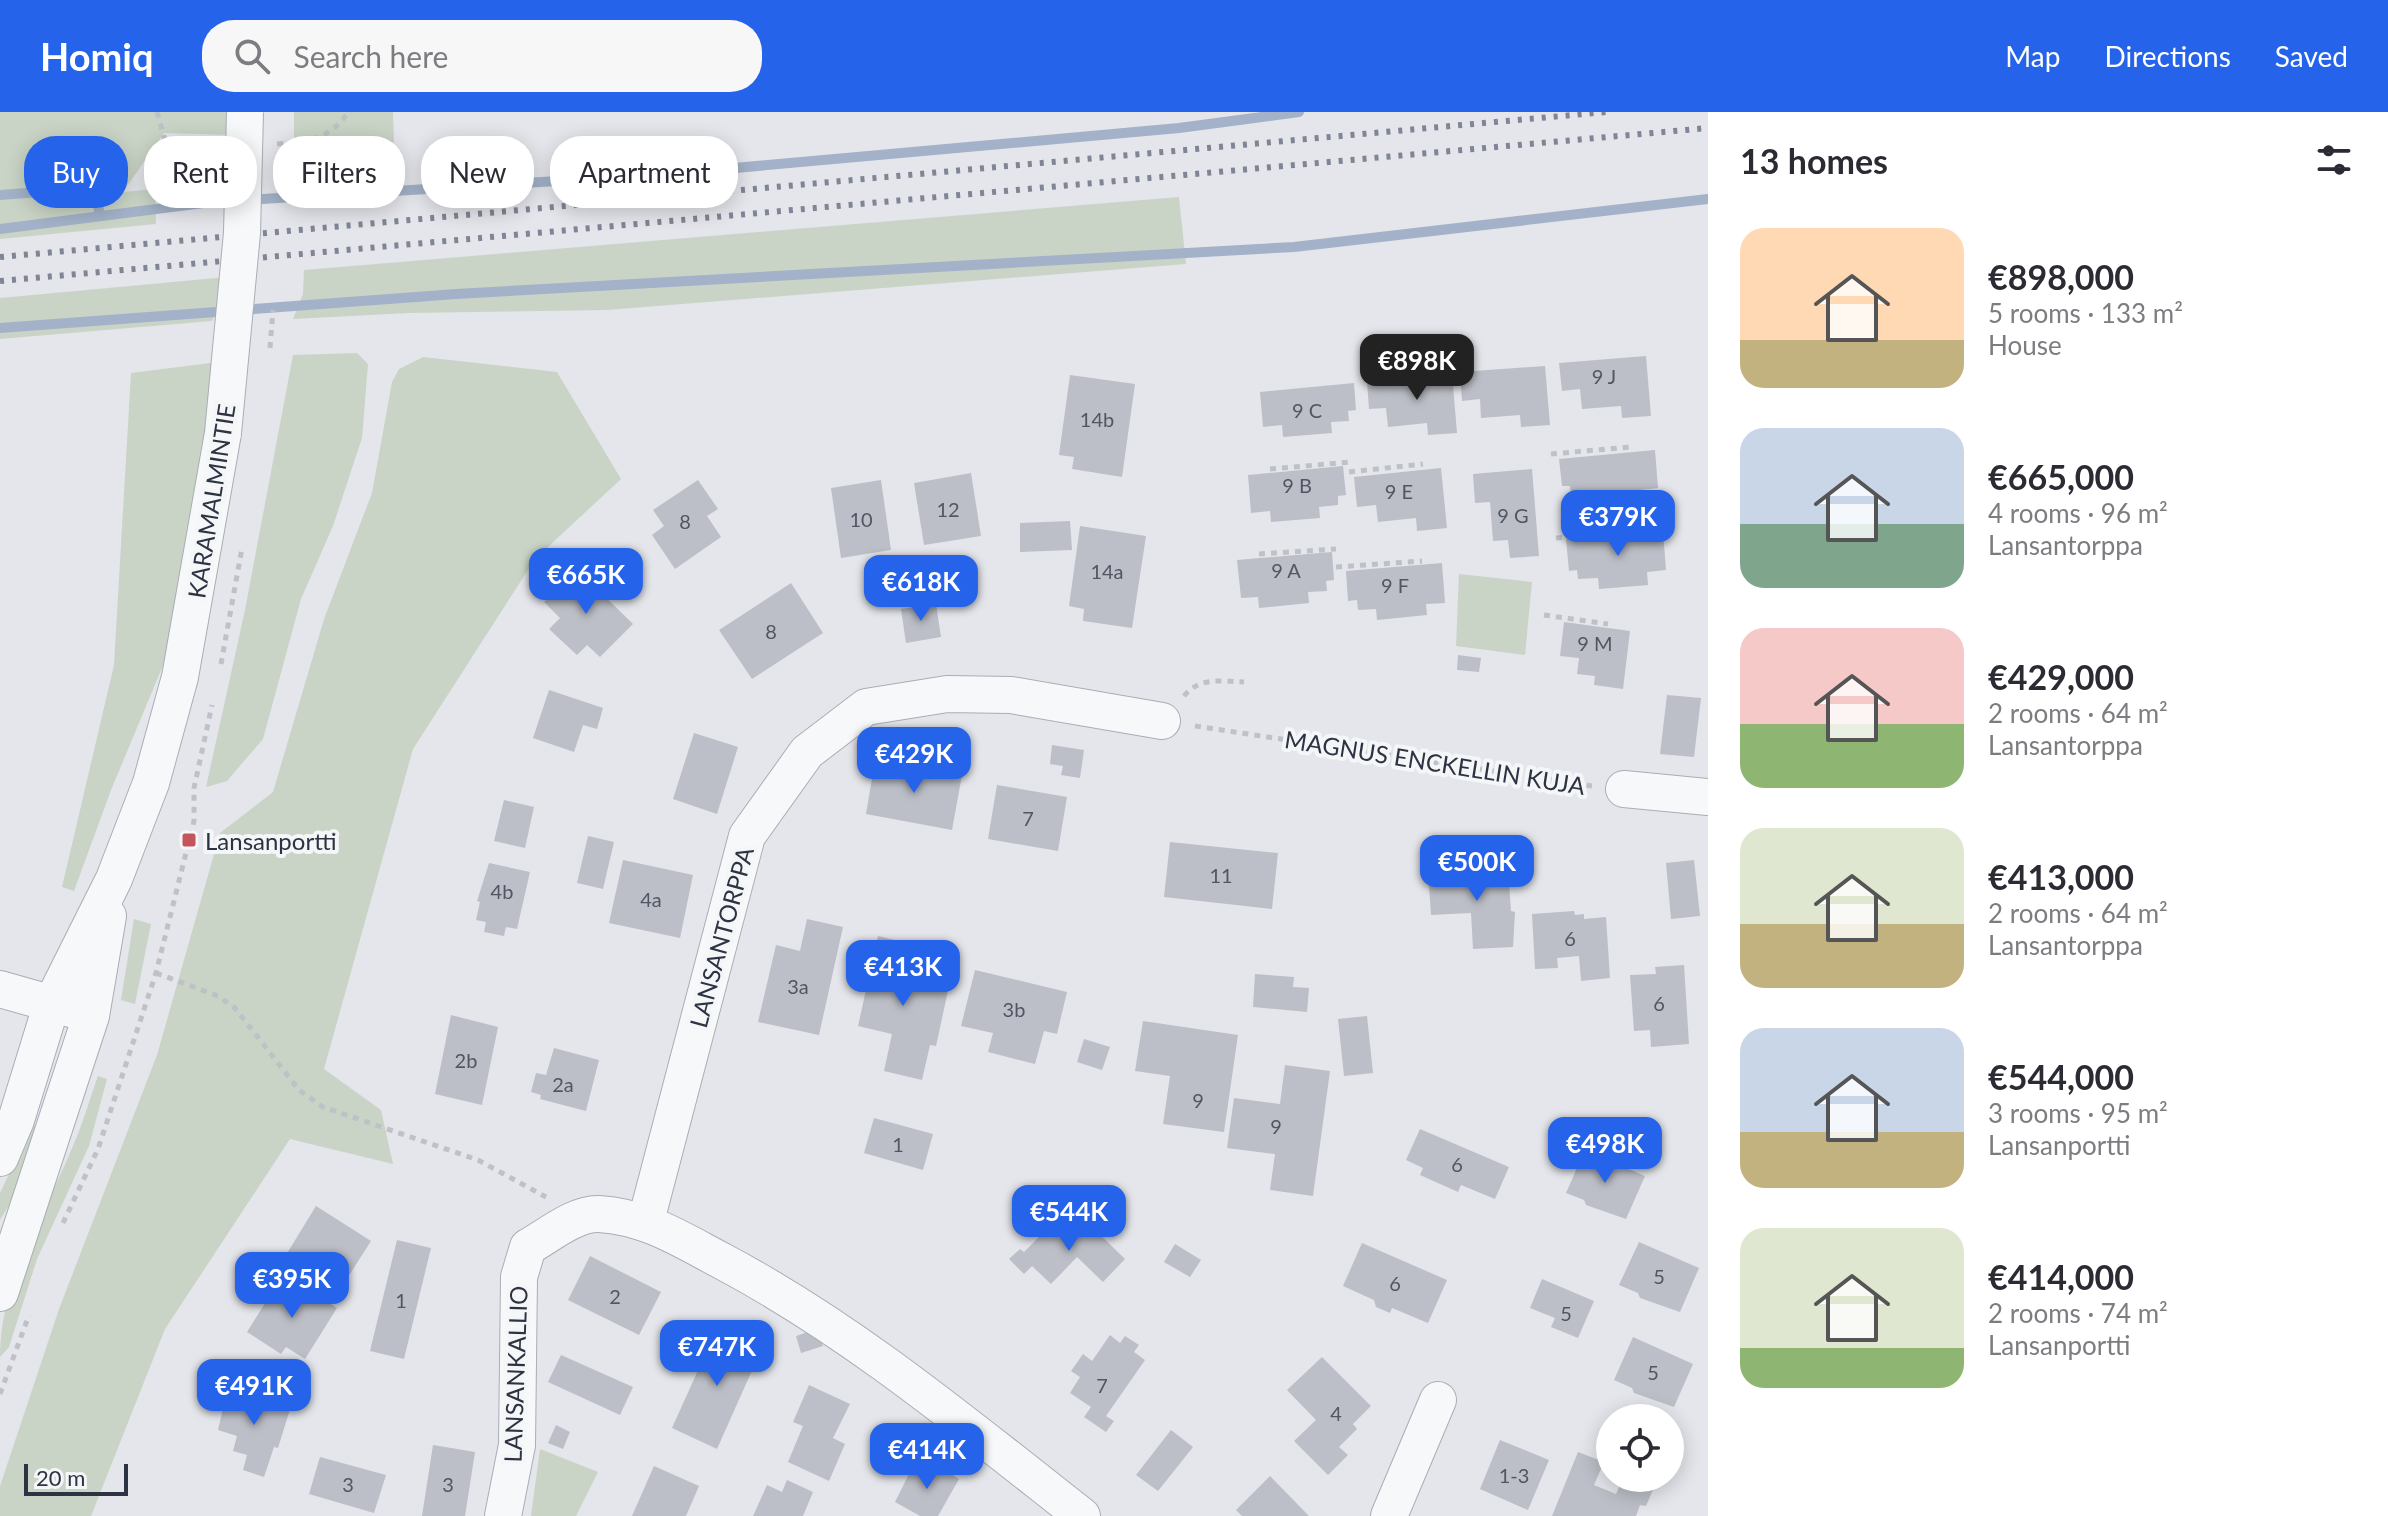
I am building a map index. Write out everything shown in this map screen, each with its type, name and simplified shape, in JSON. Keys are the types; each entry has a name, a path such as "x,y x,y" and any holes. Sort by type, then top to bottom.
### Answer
{"street":[{"name":"KARAMALMINTIE","path":"0,1158 16,1120 52,1003 114,879 151,783 180,677 211,520 223,433 240,262 245,112"},
{"name":"LANSANTORPPA","path":"646,1221 747,836 807,752 866,707 947,694 1011,695 1162,721"},
{"path":"1624,789 1708,797"},
{"name":"KARAMALMINTIE","path":"15,1302 91,1016 114,879"},
{"path":"0,989 91,1016"},
{"path":"583,1216 596,1214 646,1221 791,1298 900,1374 1082,1516"},
{"name":"LANSANKALLIO","path":"503,1516 517,1445 519,1277 528,1247 583,1216"},
{"path":"1389,1516 1438,1400"}],"path":[{"path":"157,112 164,136"},
{"path":"1551,454 1630,447"},
{"path":"1270,469 1351,462"},
{"path":"1349,472 1423,464"},
{"path":"1556,538 1637,530"},
{"path":"1259,554 1336,549"},
{"path":"1336,567 1422,561"},
{"path":"1544,615 1608,624"},
{"path":"1162,721 1193,685 1215,680 1244,682"},
{"name":"MAGNUS ENCKELLIN KUJA","path":"1162,721 1624,789"},
{"path":"61,1228 98,1149 156,973 218,996 235,1008 299,1090 323,1107 478,1160 583,1216"},
{"path":"0,1394 15,1302"}],"green space":[{"path":"0,112 235,112 235,135 164,133 162,136 144,136 144,162 128,185 128,136 24,136 24,208 128,208 128,192 144,190 144,208 156,208 156,224 0,239"},
{"path":"294,112 393,112 394,136 294,136"},
{"path":"1179,197 1186,264 607,310 409,313 293,319 303,294 304,270"},
{"path":"227,277 227,289 212,321 0,339 0,298"},
{"path":"357,353 368,364 362,438 333,526 301,599 263,739 227,781 206,787 245,610 293,355"},
{"path":"423,357 557,372 621,479 535,559 413,749 324,1069 381,1110 393,1164 290,1139 165,1329 91,1516 0,1516 0,1486 59,1309 157,1055 220,833 273,792 324,619 372,493 392,382 399,369"},
{"path":"218,362 169,651 111,790 74,891 62,887 114,665 131,373"},
{"path":"1459,574 1532,582 1525,655 1456,646"},
{"path":"134,919 151,924 135,1004 121,1000"},
{"path":"98,1076 107,1079 89,1146 37,1259 9,1347 0,1357 2,1328 16,1273 75,1141"},
{"path":"33,1124 38,1127 16,1194 0,1220 0,1193"},
{"path":"540,1449 598,1472 576,1516 531,1516"}],"building":[{"path":"1646,356 1651,416 1622,418 1621,406 1582,409 1580,389 1562,391 1559,363"},
{"path":"1545,366 1550,425 1521,427 1520,415 1481,418 1480,399 1462,401 1460,372"},
{"path":"1452,373 1457,433 1428,435 1427,423 1388,427 1386,408 1369,409 1367,381"},
{"path":"1070,375 1135,384 1122,477 1072,469 1074,457 1059,455"},
{"path":"1354,383 1356,410 1348,411 1349,421 1331,422 1332,433 1283,437 1282,425 1263,427 1260,392"},
{"path":"1655,450 1658,488 1639,490 1640,501 1591,505 1590,493 1571,495 1570,486 1562,486 1559,459"},
{"path":"1343,466 1346,495 1338,496 1338,505 1319,507 1320,518 1271,522 1270,511 1251,513 1248,475"},
{"path":"1441,468 1447,528 1417,531 1416,518 1378,522 1376,505 1357,507 1354,477"},
{"path":"1532,469 1539,556 1510,558 1508,540 1493,541 1490,502 1475,503 1473,474"},
{"path":"971,473 981,536 924,545 914,483"},
{"path":"698,480 718,509 707,516 721,537 675,569 652,535 664,526 653,510"},
{"path":"881,480 891,550 841,558 831,488"},
{"path":"1070,521 1072,550 1020,552 1020,523"},
{"path":"1080,526 1146,536 1132,628 1083,621 1084,609 1069,606"},
{"path":"1663,531 1666,570 1647,572 1648,585 1599,589 1598,578 1578,579 1577,570 1569,571 1566,539"},
{"path":"1332,552 1334,580 1326,581 1327,591 1308,592 1309,603 1259,608 1258,597 1241,598 1237,560"},
{"path":"1442,563 1445,603 1426,604 1427,615 1377,620 1376,609 1358,610 1357,600 1348,601 1346,571"},
{"path":"577,569 633,624 600,657 587,645 577,655 549,629 560,618 544,602"},
{"path":"791,583 823,633 752,679 719,630"},
{"path":"936,604 941,637 906,643 901,609"},
{"path":"1564,622 1630,631 1623,689 1594,685 1595,676 1577,674 1579,658 1560,656"},
{"path":"1458,655 1481,658 1479,672 1457,670"},
{"path":"549,690 603,708 597,729 583,725 574,752 533,738"},
{"path":"1667,695 1701,698 1694,757 1660,754"},
{"path":"694,733 738,747 717,814 673,799"},
{"path":"1052,745 1084,750 1080,778 1061,775 1063,766 1050,764"},
{"path":"875,761 962,775 952,830 866,814"},
{"path":"997,785 1067,797 1058,851 988,839"},
{"path":"504,800 534,807 525,848 494,841"},
{"path":"588,836 614,842 603,889 577,883"},
{"path":"1170,842 1278,853 1272,909 1164,897"},
{"path":"623,860 693,875 680,938 609,923"},
{"path":"1694,860 1700,916 1671,919 1666,863"},
{"path":"489,863 530,872 517,929 506,927 504,936 484,932 486,922 476,920 480,902 477,901"},
{"path":"1508,867 1511,911 1515,912 1513,947 1473,949 1471,913 1431,915 1428,872 1471,869 1471,874 1484,874 1484,868"},
{"path":"1574,911 1575,915 1584,914 1584,919 1606,917 1610,978 1581,981 1579,956 1557,958 1558,968 1535,969 1532,914"},
{"path":"807,919 843,927 819,1035 758,1022 776,945 800,951"},
{"path":"878,936 916,945 908,981 917,983 918,979 949,986 936,1046 930,1045 922,1080 884,1071 892,1034 858,1026"},
{"path":"1684,965 1689,1044 1651,1047 1650,1030 1634,1031 1630,975 1656,974 1655,967"},
{"path":"975,970 1067,992 1057,1034 1044,1031 1035,1064 988,1052 993,1033 961,1026"},
{"path":"1255,974 1294,977 1293,987 1309,988 1307,1012 1253,1007"},
{"path":"451,1015 498,1027 482,1105 435,1094"},
{"path":"1367,1016 1373,1073 1344,1076 1338,1019"},
{"path":"1143,1021 1238,1035 1224,1132 1163,1124 1170,1076 1135,1071"},
{"path":"1084,1039 1110,1047 1102,1070 1077,1062"},
{"path":"554,1048 599,1060 586,1111 540,1099 541,1095 531,1092 536,1073 546,1075"},
{"path":"1285,1065 1330,1071 1313,1196 1270,1190 1275,1154 1227,1148 1234,1098 1280,1104"},
{"path":"874,1118 933,1134 923,1170 864,1153"},
{"path":"1420,1129 1509,1167 1495,1199 1461,1185 1458,1192 1420,1175 1423,1168 1406,1160"},
{"path":"1585,1150 1645,1176 1626,1219 1586,1205 1584,1200 1566,1193"},
{"path":"316,1206 371,1241 334,1299 289,1271 296,1261 286,1255"},
{"path":"1081,1216 1125,1259 1103,1282 1077,1257 1051,1284 1032,1266 1024,1274 1009,1259 1020,1249 1024,1252 1049,1227 1059,1238"},
{"path":"397,1240 431,1248 404,1359 370,1351"},
{"path":"1639,1242 1699,1268 1680,1312 1640,1298 1638,1293 1619,1285"},
{"path":"1362,1243 1447,1280 1428,1323 1392,1308 1390,1313 1376,1307 1374,1300 1343,1286"},
{"path":"1175,1244 1201,1260 1190,1277 1164,1262"},
{"path":"590,1256 661,1292 639,1335 568,1300"},
{"path":"1542,1279 1594,1301 1578,1338 1551,1327 1555,1318 1530,1308"},
{"path":"294,1280 337,1308 305,1359 286,1347 281,1354 247,1332 277,1284 287,1290"},
{"path":"717,1328 762,1348 717,1449 672,1428"},
{"path":"817,1329 823,1346 801,1353 796,1336"},
{"path":"1110,1335 1120,1343 1125,1336 1139,1345 1134,1352 1145,1360 1106,1416 1114,1421 1106,1432 1084,1417 1091,1407 1070,1393 1080,1377 1071,1371 1083,1354 1092,1361"},
{"path":"1633,1337 1693,1364 1675,1404 1665,1404 1634,1393 1632,1388 1614,1380"},
{"path":"561,1355 633,1387 620,1415 548,1382"},
{"path":"1322,1357 1371,1406 1353,1424 1357,1429 1339,1447 1348,1455 1328,1475 1294,1441 1316,1420 1287,1390"},
{"path":"809,1385 850,1404 833,1438 845,1444 829,1481 788,1462 803,1426 793,1422"},
{"path":"228,1387 291,1406 278,1448 274,1447 264,1477 243,1470 247,1455 233,1451 237,1436 218,1430"},
{"path":"556,1425 570,1432 563,1449 548,1443"},
{"path":"1171,1430 1193,1447 1158,1491 1136,1475"},
{"path":"1500,1440 1549,1460 1528,1510 1480,1489"},
{"path":"433,1445 475,1452 465,1516 422,1516"},
{"path":"1578,1452 1596,1459 1596,1492 1652,1492 1646,1506 1640,1505 1636,1516 1552,1516"},
{"path":"320,1457 386,1475 374,1513 309,1494"},
{"path":"935,1464 959,1479 938,1516 920,1516 895,1502 913,1466 928,1474"},
{"path":"654,1466 699,1486 686,1516 632,1516"},
{"path":"1270,1476 1309,1516 1242,1516 1236,1510"},
{"path":"787,1480 813,1492 803,1516 753,1516 767,1485 782,1492"}],"waterway":[{"path":"0,229 211,202 657,175 1179,128 1299,112"},
{"path":"0,195 93,188 100,214"},
{"path":"0,328 456,294 1294,247 1708,199"}],"railway":[{"path":"0,257 1606,112"},
{"path":"0,281 1708,128"}],"place":[{"name":"Lansanportti","path":"189,840"}]}
